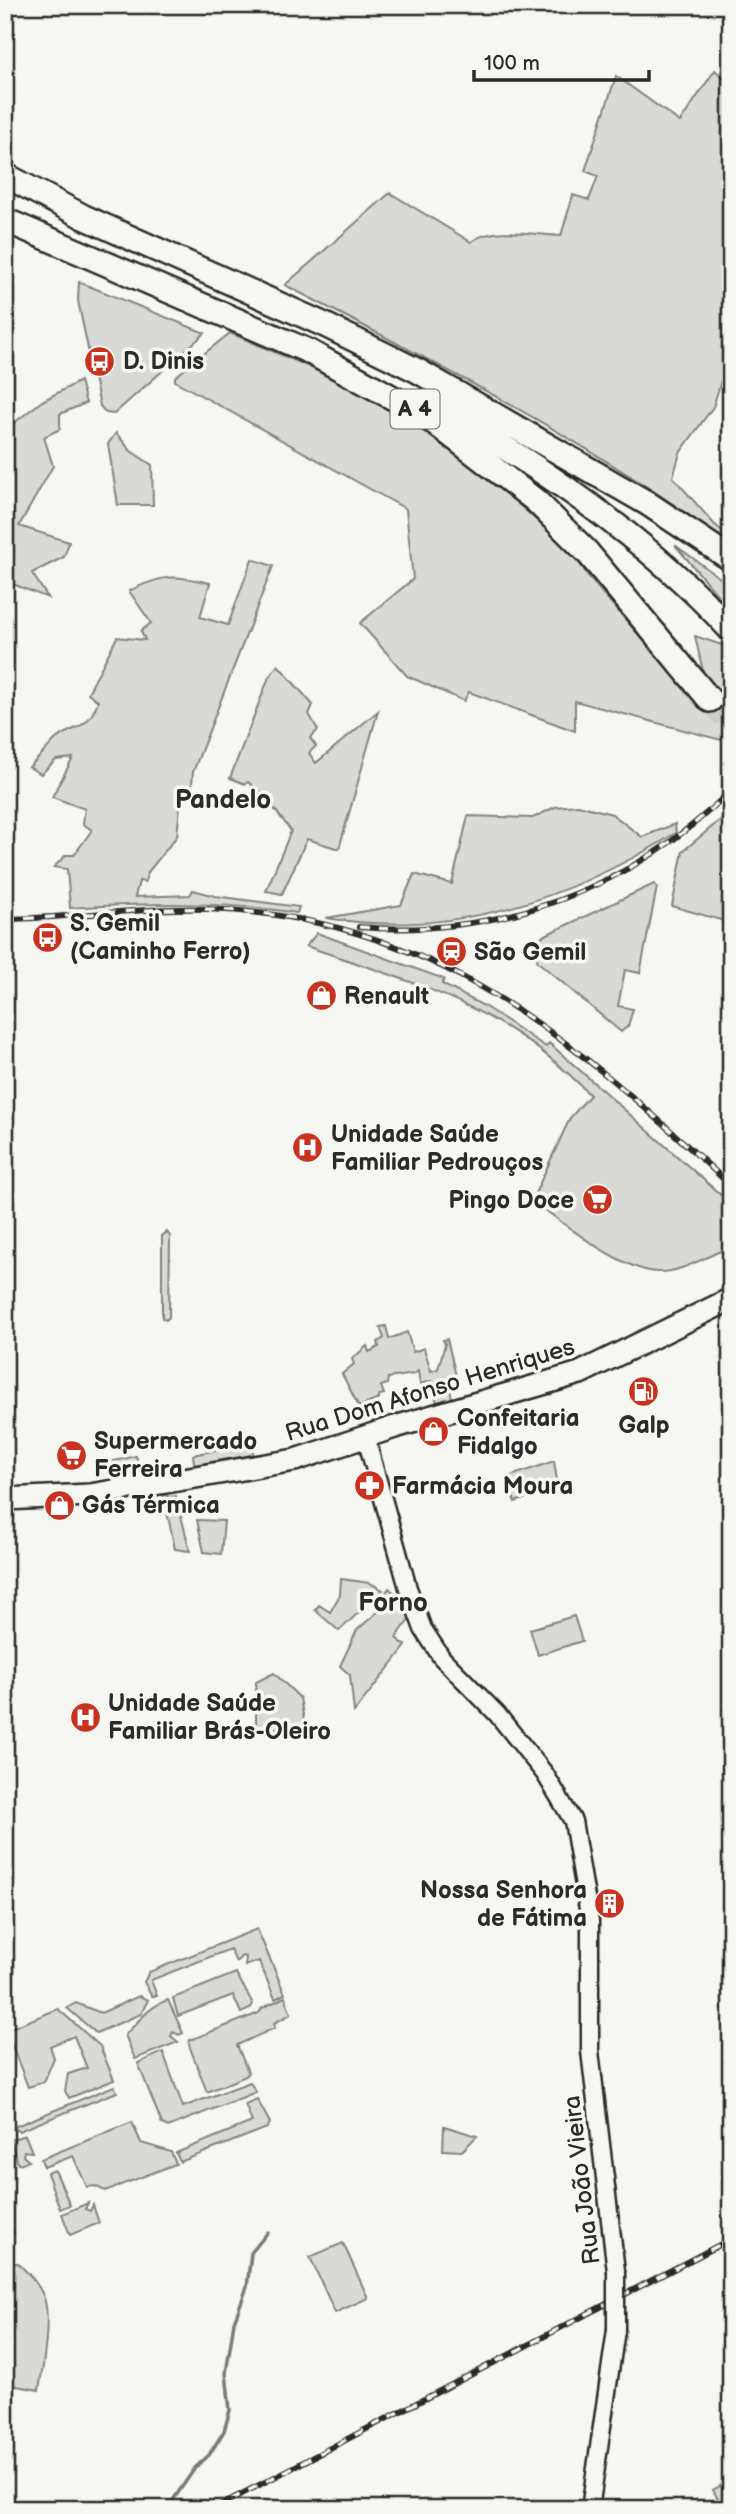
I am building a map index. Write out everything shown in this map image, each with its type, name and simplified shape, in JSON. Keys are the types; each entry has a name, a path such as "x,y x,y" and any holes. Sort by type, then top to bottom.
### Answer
{"highway":[{"path":"5,163 78,205 84,217"},
{"name":"A 4","path":"5,175 84,217 370,345 556,449 658,510 731,559"},
{"name":"A 4","path":"5,204 43,224 310,340 450,414 607,518 649,551 731,630"},
{"name":"A 4","path":"5,220 286,341 361,378 426,415 489,462 570,535 710,700"}],"main road":[{"name":"Rua Dom Afonso Henriques","path":"5,1499 90,1495 148,1488 295,1460 580,1373 731,1299"}],"street":[{"name":"Rua João Vieira","path":"366,1438 408,1588 423,1629 442,1658 497,1714 545,1774 573,1821 578,1844 590,1922 590,2051 616,2271 616,2330 590,2509"}],"shaded area":[{"path":"715,70 731,84 731,309 724,371 713,407 680,453 673,477 714,524 731,538 731,545 678,507 569,438 285,285 390,193 471,242 502,232 561,236 573,195 589,200 598,176 585,171 616,76 680,122"},
{"path":"79,282 205,333 114,414 106,413 100,406 78,301"},
{"path":"230,333 326,374 397,413 488,478 571,550 590,579 700,705 711,707 695,636 728,647 731,729 721,740 575,701 575,731 469,692 464,701 407,676 360,623 413,579 406,509 175,381 175,377"},
{"path":"80,381 86,403 60,414 60,429 44,437 53,466 19,526 69,542 64,557 32,573 48,598 5,581 5,430 42,401"},
{"path":"116,433 131,451 152,465 153,505 118,505 108,444"},
{"path":"675,545 731,586 731,611"},
{"path":"252,559 273,566 193,772 191,797 181,796 177,836 148,872 145,882 139,881 135,897 190,895 193,890 215,896 299,907 297,913 240,906 184,904 70,908 67,869 54,867 66,855 74,855 92,830 83,824 85,809 52,797 73,758 56,760 41,774 29,767 53,742 83,724 94,712 98,701 88,693 117,637 145,640 141,631 151,623 129,591 151,581 169,578 187,578 210,583 200,617 228,625"},
{"path":"278,665 313,705 309,714 318,730 310,738 316,746 309,753 316,763 378,711 339,849 307,839 282,894 266,891 291,831 264,795 248,782 245,784 230,778 269,677"},
{"path":"578,805 612,814 642,837 675,824 676,833 594,877 508,908 464,918 419,923 373,923 326,918 401,905 414,874 452,884 468,816 533,818 555,807"},
{"path":"731,811 731,923 672,906 683,851"},
{"path":"654,884 657,887 640,973 625,970 618,1006 633,1009 628,1026 621,1032 538,962 534,951 541,937"},
{"path":"317,933 444,979 442,984 484,1006 546,1047 549,1043 731,1204 731,1252 723,1250 690,1265 665,1272 643,1269 592,1244 532,1200 570,1118 590,1095 526,1040 458,1001 306,946"},
{"path":"167,1232 170,1236 169,1317 166,1320 162,1318 162,1236"},
{"path":"386,1326 389,1339 407,1332 413,1352 424,1348 431,1371 438,1369 445,1344 443,1340 447,1339 456,1376 447,1379 453,1401 438,1406 431,1381 420,1384 418,1371 388,1378 387,1384 381,1386 384,1394 379,1395 379,1399 359,1407 342,1374 354,1364 352,1359 367,1346 369,1352 379,1347 378,1342 384,1338 380,1327"},
{"path":"243,1444 245,1448 251,1446 255,1459 195,1470 193,1455"},
{"path":"136,1456 139,1464 111,1469 110,1462"},
{"path":"554,1461 558,1487 515,1502 505,1478"},
{"path":"163,1494 176,1496 190,1551 175,1549"},
{"path":"197,1520 224,1521 221,1554 204,1552"},
{"path":"341,1579 370,1583 383,1590 339,1631 315,1610 319,1605 330,1612 340,1595"},
{"path":"389,1588 404,1602 420,1629 417,1632 409,1620 396,1638 406,1646 354,1712 350,1675 340,1666 357,1630 387,1604 382,1598"},
{"path":"574,1616 582,1641 538,1655 530,1629"},
{"path":"274,1673 300,1698 305,1726 299,1729 256,1728 256,1682"},
{"path":"257,1929 285,1994 275,1999 259,1961 245,1966 246,1957 242,1956 236,1962 230,1949 151,1980 157,1996 152,1996 144,1982 149,1972"},
{"path":"236,1973 253,2004 250,2009 241,2013 233,1995 178,2016 173,1998"},
{"path":"139,1996 148,2000 141,2014 96,2033 67,2008 76,2003 101,2013"},
{"path":"285,1997 291,2014 274,2023 275,2028 237,2045 248,2072 246,2076 207,2092 189,2045 190,2040 259,2013 262,2008"},
{"path":"168,2000 183,2033 179,2035 173,2032 171,2036 178,2042 135,2059 125,2035 149,2010"},
{"path":"58,2009 100,2046 114,2080 69,2098 65,2091 68,2074 87,2068 74,2036 50,2046 54,2058 44,2082 28,2087 6,2030"},
{"path":"163,2052 183,2107 250,2082 256,2092 168,2127 162,2124 138,2063"},
{"path":"114,2086 117,2092 19,2131 15,2130 16,2126"},
{"path":"257,2099 270,2123 267,2128 180,2162 176,2153 252,2122 245,2104"},
{"path":"132,2122 141,2143 171,2152 176,2164 105,2191 95,2186 87,2187 73,2156 44,2167 41,2159"},
{"path":"444,2126 477,2136 462,2151 443,2150"},
{"path":"25,2135 32,2152 24,2151 23,2156 29,2161 18,2164 10,2140"},
{"path":"55,2170 70,2205 60,2209 47,2173"},
{"path":"88,2203 85,2209 90,2211 93,2205 99,2223 70,2235 62,2214"},
{"path":"5,2210 14,2233 7,2238 13,2253 5,2252"},
{"path":"343,2243 368,2298 335,2313 310,2257"},
{"path":"5,2263 18,2263 30,2275 44,2298 47,2330 39,2390 5,2384"},
{"path":"731,2480 731,2496 719,2501 713,2490"}],"waterway":[{"path":"167,2509 224,2431 230,2410 226,2373 234,2322 247,2287 251,2253 268,2232"}],"tunnel":[{"path":"710,700 731,725"}],"railway":[{"path":"359,927 411,928 462,924 512,915 560,900 607,880 651,855 693,825 731,790"},
{"path":"5,919 206,909 287,917 362,935 430,961 494,995 555,1036 614,1082 731,1186"},
{"path":"213,2509 731,2239"}],"place":[{"name":"D. Dinis","path":"100,361"},
{"name":"S. Gemil (Caminho Ferro)","path":"47,937"},
{"name":"São Gemil","path":"451,952"},
{"name":"Renault","path":"321,996"},
{"name":"Unidade Saúde Familiar Pedrouços","path":"308,1148"},
{"name":"Pingo Doce","path":"597,1200"},
{"name":"Galp","path":"644,1391"},
{"name":"Confeitaria Fidalgo","path":"434,1432"},
{"name":"Supermercado Ferreira","path":"71,1455"},
{"name":"Farmácia Moura","path":"369,1486"},
{"name":"Gás Térmica","path":"59,1505"},
{"name":"Unidade Saúde Familiar Brás-Oleiro","path":"85,1717"},
{"name":"Nossa Senhora de Fátima","path":"610,1904"}],"district":[{"name":"Pandelo","path":"223,800"},
{"name":"Forno","path":"393,1603"}]}
